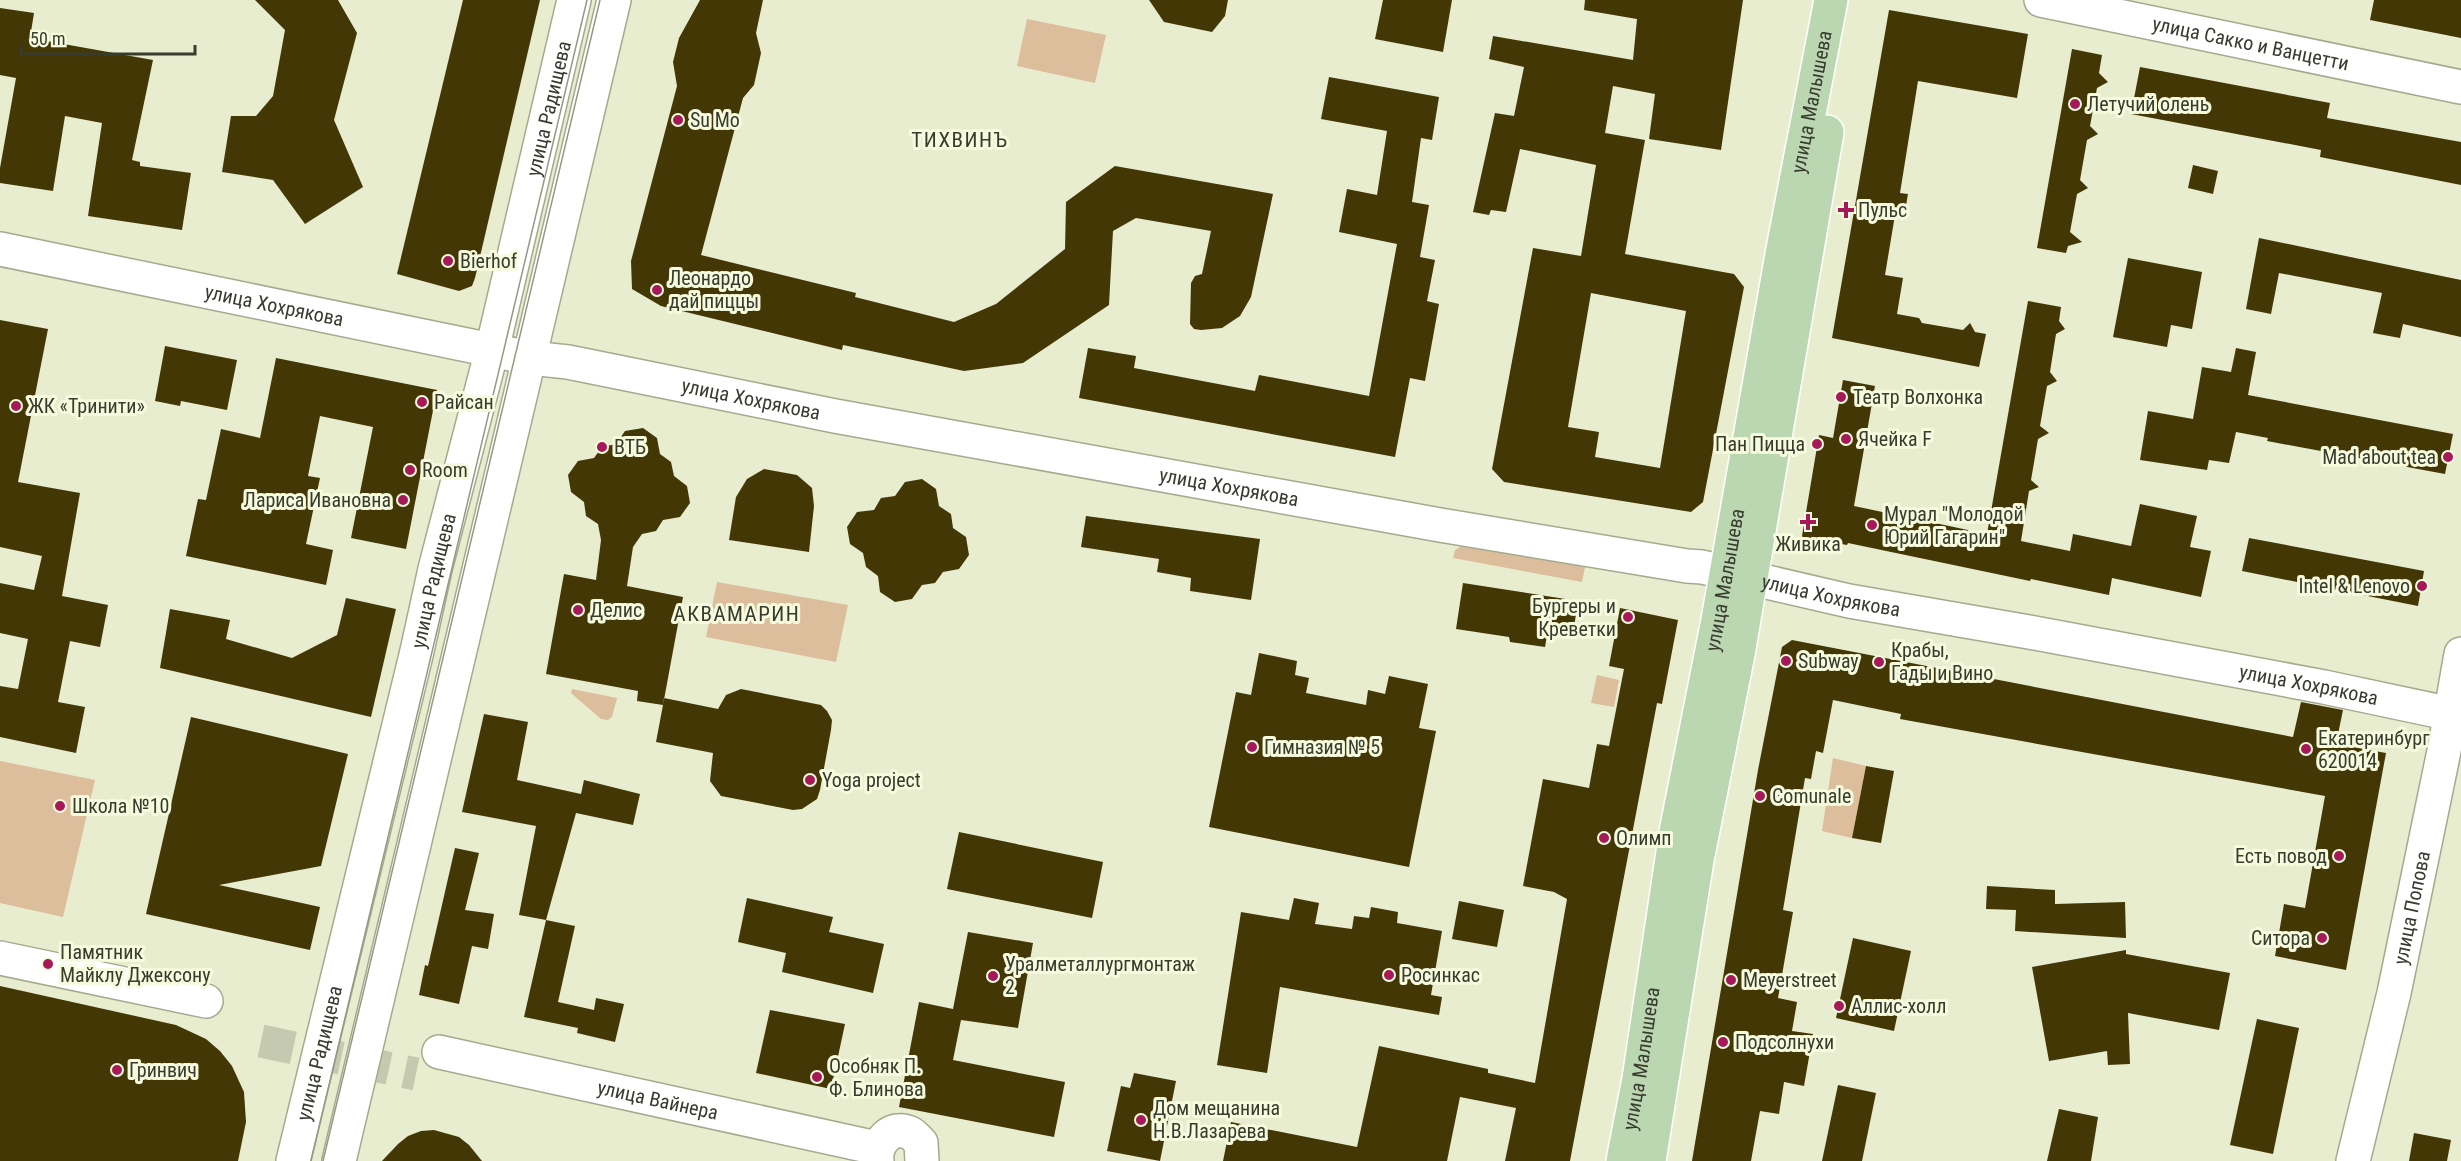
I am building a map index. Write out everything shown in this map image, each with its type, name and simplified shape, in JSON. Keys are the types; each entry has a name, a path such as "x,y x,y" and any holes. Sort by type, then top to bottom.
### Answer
{"main road":[{"name":"улица Малышева","path":"1648,1161 1697,860 1738,654 1738,576 1785,238 1831,0"},
{"name":"улица Малышева","path":"1623,1161 1639,1079 1676,832 1738,576 1849,0"}],"street":[{"name":"улица Радищева","path":"293,1161 438,558 492,350 574,0"},
{"name":"улица Радищева","path":"339,1161 614,0"},
{"name":"улица Сакко и Ванцетти","path":"2041,0 2461,87"},
{"name":"улица Хохрякова","path":"0,249 530,358 568,362 824,414 1428,523 1687,567 1702,567 1849,601 2324,687 2455,715"},
{"name":"улица Попова","path":"2353,1161 2383,1045 2444,751 2455,715 2461,654"},
{"path":"0,958 206,1001"},
{"name":"улица Вайнера","path":"439,1052 877,1154 885,1136 898,1131 911,1134 921,1143 929,1160"}],"shaded area":[{"path":"1027,19 1106,35 1095,83 1017,66"},
{"path":"1468,542 1586,562 1582,582 1453,558 1455,550"},
{"path":"717,582 848,605 836,662 706,637"},
{"path":"1597,675 1619,680 1614,707 1591,703"},
{"path":"572,689 617,698 612,717 608,720 601,719 571,693"},
{"path":"1833,758 1866,766 1852,838 1822,831"},
{"path":"0,761 95,780 63,917 0,903"}],"building":[{"path":"255,0 338,0 357,33 334,120 363,187 305,224 273,180 222,172 231,116 256,116 273,96 285,30"},
{"path":"463,0 540,0 475,278 472,286 459,291 397,274"},
{"path":"700,0 763,0 756,33 761,53 754,85 743,98 701,255 856,293 855,297 954,322 996,304 1065,249 1066,202 1115,166 1273,194 1251,297 1240,316 1222,328 1194,329 1190,324 1191,283 1195,276 1202,274 1211,231 1136,218 1113,231 1109,305 1023,363 964,371 843,345 842,350 661,306 632,289 631,261 677,86 673,62 679,38"},
{"path":"1149,0 1228,0 1225,16 1212,32 1164,22"},
{"path":"1383,0 1452,0 1443,52 1375,39"},
{"path":"1585,0 1743,0 1721,150 1649,139 1655,94 1613,86 1605,133 1645,140 1625,254 1734,274 1744,287 1703,502 1691,512 1504,482 1492,469 1533,248 1581,256 1596,165 1520,149 1506,212 1491,210 1489,215 1473,212 1495,113 1514,116 1524,67 1489,59 1493,36 1633,60 1637,19 1584,10","holes":["1591,293 1686,311 1660,468 1595,457 1599,432 1568,427"]},
{"path":"2374,0 2461,0 2461,38 2370,20"},
{"path":"0,8 34,13 30,38 153,60 132,160 140,162 140,166 191,173 182,230 88,216 102,123 65,116 53,191 0,183 0,168 16,78 0,75"},
{"path":"1889,10 2028,34 2017,98 1918,81 1900,193 1908,194 1904,217 1895,215 1885,275 1903,278 1897,314 1919,318 1922,323 1963,330 1970,323 1975,332 1986,334 1979,367 1832,338"},
{"path":"2072,49 2102,55 2099,73 2108,82 2097,88 2090,126 2098,134 2087,140 2080,180 2088,188 2077,194 2070,232 2082,242 2068,246 2066,253 2037,248"},
{"path":"2140,67 2330,103 2327,118 2461,142 2461,185 2320,157 2321,150 2131,114"},
{"path":"1329,77 1439,97 1432,140 1421,138 1412,202 1429,205 1420,257 1435,260 1427,301 1439,304 1425,381 1410,378 1395,457 1079,398 1088,348 1136,356 1134,368 1255,391 1259,375 1369,396 1397,244 1339,232 1347,189 1377,195 1387,131 1321,119"},
{"path":"2193,165 2218,171 2213,194 2188,188"},
{"path":"2259,238 2461,280 2461,337 2403,324 2400,338 2373,333 2382,293 2279,273 2271,314 2246,309"},
{"path":"2128,258 2202,272 2192,329 2171,325 2167,347 2113,337"},
{"path":"2028,301 2061,307 2059,321 2065,329 2056,334 2050,372 2057,381 2047,386 2040,426 2049,433 2038,439 2031,480 2039,487 2029,491 2021,541 2070,551 2073,534 2131,546 2140,504 2197,516 2190,547 2211,551 2201,597 2112,578 2109,595 1848,543 1847,545 1824,541 1823,546 1807,543 1802,536 1819,435 1833,438 1843,380 1875,386 1854,506 1987,534"},
{"path":"0,320 48,329 18,482 80,493 62,596 108,605 100,647 70,641 58,702 85,707 76,753 0,737 0,686 18,689 28,639 0,633 0,583 34,590 42,556 0,547"},
{"path":"165,346 237,360 227,410 181,401 180,406 155,401"},
{"path":"2236,348 2256,352 2248,395 2453,434 2445,474 2267,441 2268,438 2236,432 2229,463 2209,460 2207,470 2140,460 2148,411 2193,419 2202,367 2231,372"},
{"path":"276,358 437,390 406,549 351,538 373,427 320,416 308,476 320,478 306,544 333,550 326,585 186,556 198,499 206,500 221,429 260,438"},
{"path":"643,428 657,438 660,454 671,462 674,476 687,486 690,503 680,517 663,520 656,531 642,534 633,547 627,586 683,597 664,698 718,709 726,695 741,689 821,705 832,720 831,730 817,799 802,809 793,810 721,796 710,781 713,753 656,742 663,705 637,701 638,691 546,674 564,574 596,580 601,540 598,524 586,516 584,502 571,492 568,475 578,461 594,458 602,447 616,444 625,431"},
{"path":"764,469 797,475 812,488 814,506 809,552 729,540 736,497 747,479"},
{"path":"922,479 936,489 939,506 951,514 953,528 966,537 969,555 959,569 943,572 935,583 922,585 912,599 895,602 880,592 878,576 866,567 863,553 850,544 847,527 857,512 874,510 881,498 895,496 905,482"},
{"path":"1086,516 1260,539 1251,600 1190,591 1191,578 1157,572 1159,559 1081,547"},
{"path":"2249,538 2424,571 2418,606 2242,571"},
{"path":"1463,583 1578,601 1574,627 1549,623 1545,647 1510,642 1509,637 1456,629"},
{"path":"346,598 396,609 371,717 160,668 170,609 230,620 226,639 292,658 337,635"},
{"path":"1620,608 1678,620 1662,704 1657,703 1570,1161 1505,1161 1516,1108 1460,1097 1447,1161 1223,1161 1231,1122 1357,1147 1379,1046 1488,1069 1488,1073 1535,1083 1567,899 1554,892 1523,886 1543,779 1589,788 1597,744 1609,746 1624,669 1609,666"},
{"path":"1792,640 2293,737 2301,702 2343,710 2336,744 2386,753 2346,970 2275,956 2284,904 2305,908 2325,796 1900,719 1901,714 1833,700 1823,753 1816,751 1811,779 1805,778 1783,910 1793,912 1778,998 1797,1002 1792,1031 1813,1034 1804,1086 1784,1082 1779,1114 1760,1111 1751,1161 1692,1161 1758,770 1782,647"},
{"path":"1259,653 1297,661 1295,675 1309,678 1306,693 1366,705 1368,690 1385,694 1389,676 1428,684 1419,728 1436,731 1409,867 1209,827 1236,692 1251,695"},
{"path":"484,714 528,722 517,780 581,794 584,780 640,794 633,825 576,813 546,920 519,915 536,826 462,812"},
{"path":"191,717 348,754 321,866 219,885 320,907 310,950 146,914"},
{"path":"1866,766 1894,771 1881,843 1852,838"},
{"path":"959,832 1103,862 1092,918 947,889"},
{"path":"455,848 479,853 465,910 494,914 488,949 472,946 459,1004 419,995 425,965 428,966"},
{"path":"1987,886 2055,890 2055,904 2125,902 2126,938 2015,931 2016,910 1986,909"},
{"path":"747,898 833,917 829,932 884,944 873,993 782,972 786,953 738,942"},
{"path":"1294,898 1319,903 1315,924 1352,929 1354,916 1369,918 1371,907 1398,912 1397,923 1442,931 1431,995 1442,997 1439,1015 1280,987 1267,1073 1217,1065 1241,912 1289,920"},
{"path":"1459,901 1504,910 1497,947 1452,939"},
{"path":"546,920 575,926 558,1002 594,1010 596,998 624,1004 615,1042 577,1033 578,1028 524,1017"},
{"path":"968,932 1033,943 1018,1028 961,1020 953,1060 1065,1082 1054,1137 899,1107 919,1002 953,1009"},
{"path":"1853,938 1911,951 1894,1031 1836,1018"},
{"path":"2126,950 2126,954 2230,973 2219,1030 2128,1013 2130,1064 2108,1065 2107,1051 2049,1061 2032,967"},
{"name":"Гринвич","path":"0,986 176,1025 206,1039 232,1066 244,1092 246,1122 238,1161 0,1161"},
{"path":"770,1010 845,1024 831,1089 756,1073"},
{"path":"2257,1019 2299,1028 2273,1154 2230,1145"},
{"name":"Дом мещанина Н.В.Лазарева","path":"1134,1073 1176,1081 1160,1161 1107,1151 1121,1086 1130,1088"},
{"path":"1838,1085 1876,1093 1862,1161 1822,1161"},
{"path":"2059,1109 2098,1117 2091,1161 2047,1161"},
{"path":"434,1130 459,1137 482,1161 382,1161 408,1136 421,1131"},
{"path":"2414,1133 2451,1140 2447,1161 2409,1161"}],"tunnel":[{"path":"261,1041 416,1074"}],"tram line":[{"path":"311,1161 587,0"},
{"path":"323,1161 600,0"}],"place":[{"name":"Летучий олень","path":"2075,104"},
{"name":"Su Mo","path":"678,120"},
{"name":"Пульс","path":"1846,210"},
{"name":"Bierhof","path":"448,261"},
{"name":"Леонардо дай пиццы","path":"657,290"},
{"name":"Театр Волхонка","path":"1841,397"},
{"name":"Райсан","path":"422,402"},
{"name":"ЖК «Тринити»","path":"16,406"},
{"name":"Ячейка F","path":"1846,439"},
{"name":"Пан Пицца","path":"1817,444"},
{"name":"ВТБ","path":"602,447"},
{"name":"Mad about tea","path":"2448,457"},
{"name":"Room","path":"410,470"},
{"name":"Лариса Ивановна","path":"403,500"},
{"name":"Живика","path":"1808,522"},
{"name":"Мурал \"Молодой Юрий Гагарин\"","path":"1872,525"},
{"name":"Intel & Lenovo","path":"2422,586"},
{"name":"Делис","path":"578,610"},
{"name":"Бургеры и Креветки","path":"1628,617"},
{"name":"Subway","path":"1786,661"},
{"name":"Крабы, Гады и Вино","path":"1879,662"},
{"name":"Гимназия № 5","path":"1252,747"},
{"name":"Екатеринбург 620014","path":"2306,749"},
{"name":"Yoga projeсt","path":"810,780"},
{"name":"Comunale","path":"1760,796"},
{"name":"Школа №10","path":"60,806"},
{"name":"Олимп","path":"1604,838"},
{"name":"Есть повод","path":"2339,856"},
{"name":"Ситора","path":"2322,938"},
{"name":"Памятник Майклу Джексону","path":"48,964"},
{"name":"Росинкас","path":"1389,975"},
{"name":"Уралметаллургмонтаж 2","path":"993,976"},
{"name":"Meyerstreet","path":"1731,980"},
{"name":"Аллис-холл","path":"1839,1006"},
{"name":"Подсолнухи","path":"1723,1042"},
{"name":"Гринвич","path":"117,1070"},
{"name":"Особняк П. Ф. Блинова","path":"817,1077"},
{"name":"Дом мещанина Н.В.Лазарева","path":"1141,1120"}],"district":[{"name":"ТИХВИНЪ","path":"960,140"},
{"name":"АКВАМАРИН","path":"737,614"}]}
